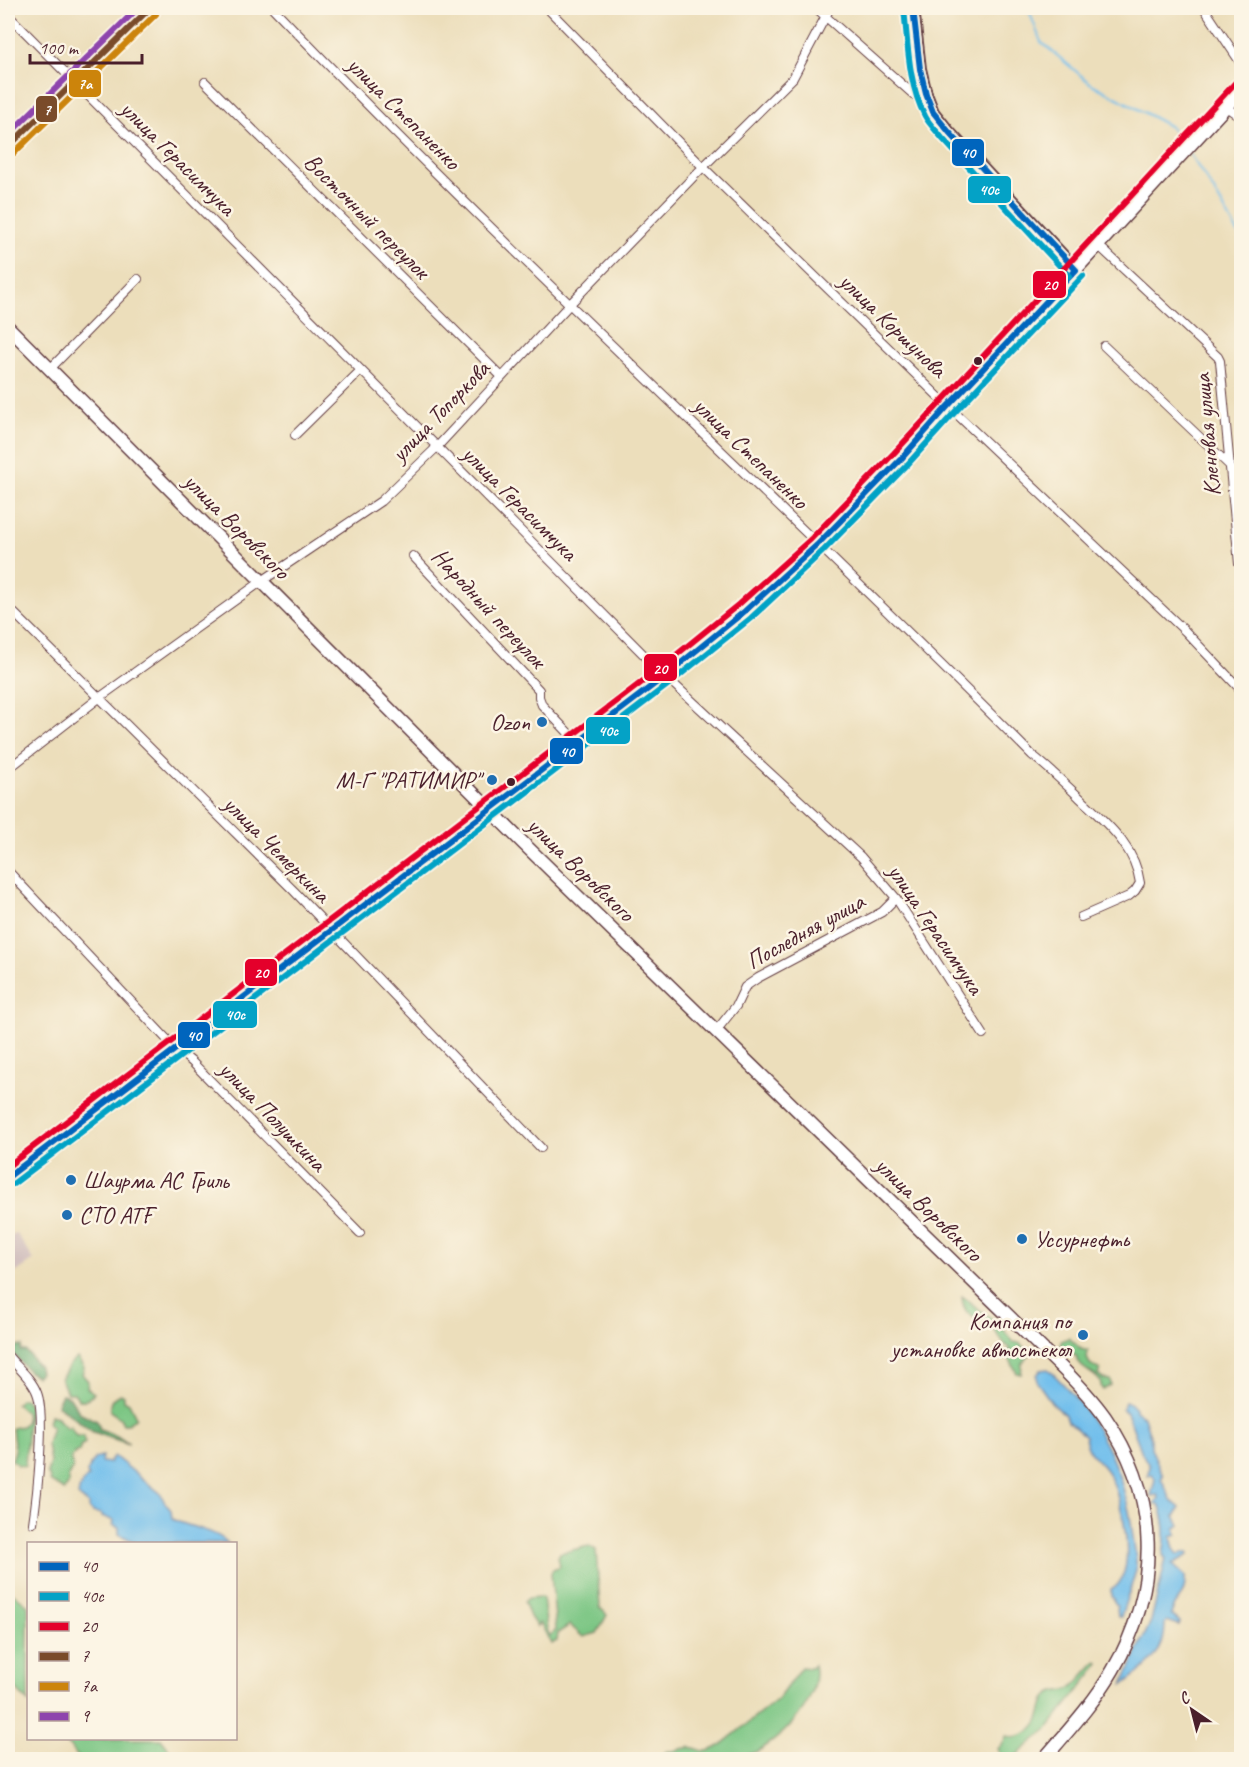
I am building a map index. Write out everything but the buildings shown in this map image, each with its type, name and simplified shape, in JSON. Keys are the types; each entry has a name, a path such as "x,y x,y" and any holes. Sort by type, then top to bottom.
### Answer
{"main road":[{"path":"8,1177 491,810 665,676 745,611 817,545 901,459 1242,89"},
{"name":"улица Воровского","path":"8,327 491,810 1090,1398 1116,1435 1137,1484 1148,1537 1149,1559 1142,1606 1113,1671 1091,1703 1043,1760"}],"street":[{"path":"8,147 150,8"},
{"name":"улица Степаненко","path":"273,8 376,114 570,304 1032,755 1114,830 1136,866 1140,884 1128,896 1081,917"},
{"name":"улица Коршунова","path":"547,8 703,167 948,406 1185,631 1242,691"},
{"path":"816,8 933,112 1076,270"},
{"name":"улица Топоркова","path":"8,769 99,698 262,581 381,501 437,447 570,304 793,78 830,8"},
{"path":"913,8 920,69 933,112"},
{"path":"1204,8 1242,65"},
{"name":"улица Герасимчука","path":"8,15 665,676 861,857 896,898 983,1034"},
{"name":"Восточный переулок","path":"206,82 502,377"},
{"path":"1226,106 1242,118"},
{"name":"Кленовая улица","path":"1099,246 1218,357 1221,366 1239,564"},
{"path":"50,369 138,279"},
{"path":"1104,346 1229,465"},
{"path":"295,435 360,370"},
{"name":"Народный переулок","path":"413,556 539,690 542,705 578,743"},
{"name":"улица Чемеркина","path":"8,607 294,891 541,1148"},
{"name":"улица Полушкина","path":"8,871 176,1049 192,1062 360,1233"},
{"name":"Последняя улица","path":"716,1031 736,1006 746,987 758,978 882,912 896,898"},
{"path":"8,1356 31,1382 39,1399 41,1414 37,1496 33,1523"}],"shaded area":[{"path":"16,1233 34,1260 8,1278 8,1239"}],"green space":[{"path":"962,1296 1002,1327 1013,1342 1020,1343 1030,1355 1022,1364 1021,1374 1017,1373 1006,1352 1011,1350 987,1324 965,1310"},
{"path":"1069,1338 1081,1349 1088,1351 1087,1358 1090,1364 1100,1370 1098,1375 1103,1379 1110,1380 1111,1385 1103,1390 1100,1381 1080,1364 1076,1356 1060,1347 1061,1341"},
{"path":"22,1346 21,1351 26,1351 39,1367 40,1373 36,1376 29,1372 9,1349"},
{"path":"77,1358 84,1368 82,1374 88,1381 87,1388 94,1393 84,1400 79,1400 74,1393 67,1393 61,1379 70,1364"},
{"path":"62,1394 70,1397 79,1412 97,1421 100,1429 129,1444 93,1432 57,1405"},
{"path":"121,1394 136,1417 128,1424 123,1424 120,1418 110,1411 112,1400"},
{"path":"21,1399 25,1399 29,1405 25,1466 18,1465 12,1460 15,1451 12,1428 22,1426 26,1421 25,1412 16,1404"},
{"path":"50,1415 58,1417 67,1428 70,1426 76,1436 84,1436 85,1443 71,1459 73,1468 68,1477 69,1483 64,1490 49,1481 47,1473 50,1462 47,1444 52,1427 48,1423"},
{"path":"589,1546 596,1550 600,1607 607,1615 597,1633 583,1637 570,1625 558,1633 557,1641 551,1644 541,1624 539,1623 537,1627 530,1617 524,1601 529,1598 541,1597 543,1599 550,1636 556,1630 551,1573 553,1569 560,1566 558,1557 560,1553"},
{"path":"8,1589 27,1604 27,1701 15,1688 8,1685"},
{"path":"1096,1662 1099,1663 1093,1672 1047,1730 1012,1759 1002,1759 998,1749 1006,1736 1022,1735 1031,1730 1040,1717 1046,1698 1053,1692 1070,1689"},
{"path":"814,1665 815,1677 808,1702 783,1733 763,1748 728,1760 704,1760 690,1757 657,1759 667,1751 695,1748 707,1751 718,1747 778,1699 801,1667 811,1668"},
{"path":"59,1740 162,1740 177,1759 80,1759 69,1746"}],"water":[{"path":"1048,1369 1081,1405 1094,1424 1116,1467 1124,1490 1136,1569 1121,1617 1118,1617 1117,1606 1111,1596 1111,1590 1120,1581 1125,1569 1127,1553 1119,1500 1106,1470 1088,1449 1085,1436 1067,1421 1065,1415 1052,1403 1037,1382 1037,1375 1041,1370"},
{"path":"1125,1402 1130,1403 1135,1411 1144,1417 1151,1439 1151,1448 1163,1476 1161,1479 1172,1501 1180,1508 1175,1516 1180,1525 1175,1529 1177,1535 1171,1537 1174,1549 1178,1554 1188,1552 1189,1555 1172,1564 1185,1576 1184,1590 1171,1615 1180,1622 1179,1625 1167,1621 1165,1623 1162,1644 1158,1652 1146,1667 1122,1686 1151,1621 1166,1559 1163,1555 1165,1536 1163,1517 1159,1505 1154,1504 1159,1498 1158,1495 1151,1496 1155,1479 1152,1474 1148,1476 1149,1466 1127,1413 1122,1409"},
{"path":"102,1456 101,1462 109,1463 114,1456 160,1493 171,1510 172,1519 209,1532 227,1542 134,1542 119,1534 119,1528 113,1525 114,1521 102,1514 92,1512 88,1508 89,1505 78,1496 95,1458"}],"waterway":[{"path":"1028,8 1041,42 1090,83 1171,127 1184,146"},
{"path":"1189,153 1242,240"}],"transit line":[{"name":"9","path":"8,135 138,8"},
{"name":"7","path":"8,147 150,8"},
{"name":"40","path":"913,8 920,69 933,112 1076,270"},
{"name":"40с","path":"904,9 912,77 919,104 927,119 1069,276"},
{"name":"7а","path":"14,153 156,14"},
{"name":"20","path":"8,1166 659,669 739,604 811,539 894,453 1235,83"},
{"name":"40","path":"8,1177 665,676 745,611 817,545 901,459 1076,270"},
{"name":"40с","path":"13,1184 670,683 751,618 823,551 907,465 1083,276"}],"place":[{"name":"Ozon","path":"542,722"},
{"name":"М-Г \"РАТИМИР\"","path":"492,780"},
{"name":"Шаурма АС Гриль","path":"71,1180"},
{"name":"СТО ATF","path":"67,1215"},
{"name":"Уссурнефть","path":"1022,1239"},
{"name":"Компания по установке автостекол","path":"1083,1335"}]}
